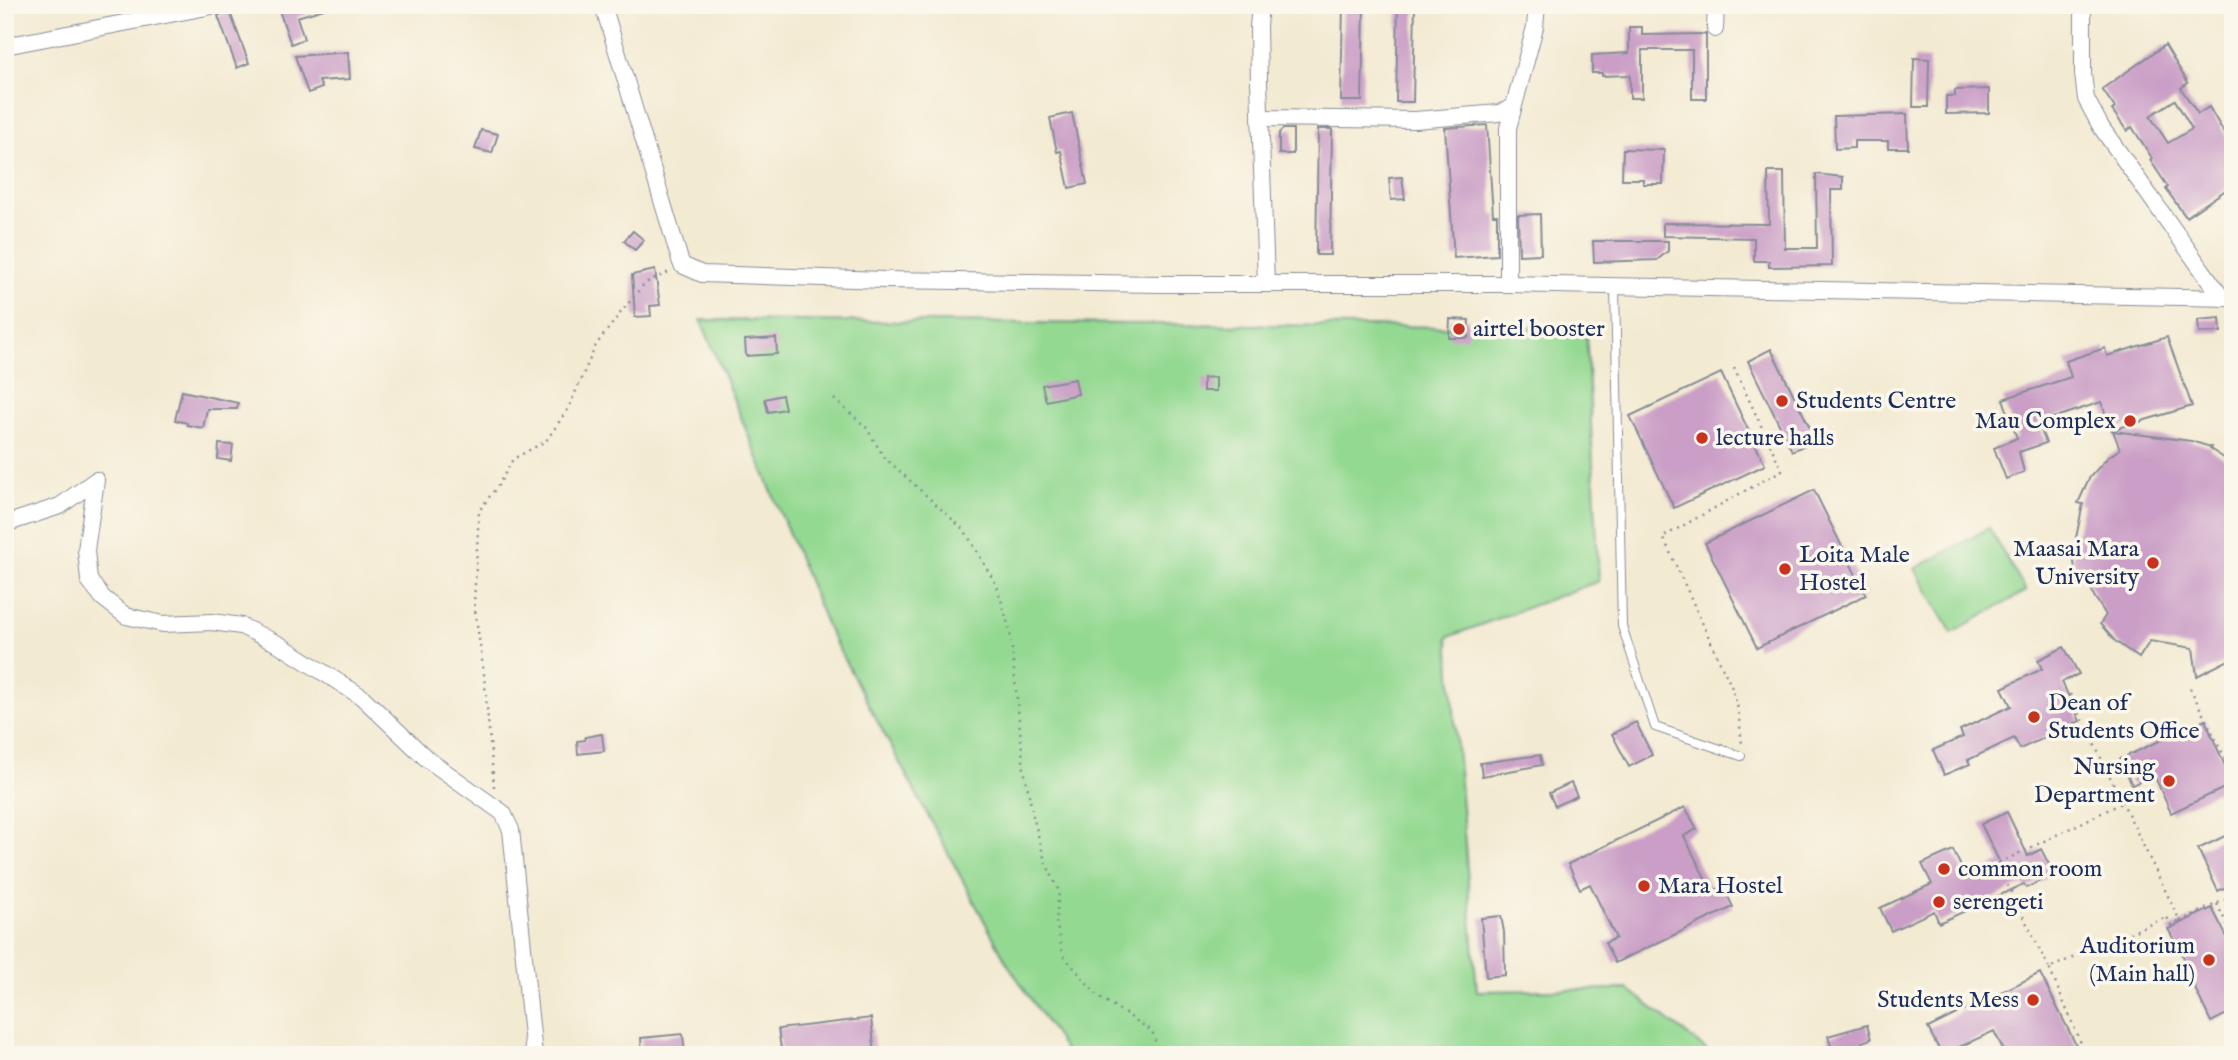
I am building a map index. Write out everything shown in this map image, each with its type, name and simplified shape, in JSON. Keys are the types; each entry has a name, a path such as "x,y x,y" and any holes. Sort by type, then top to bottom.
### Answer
{"street":[{"path":"5,46 218,5"},
{"path":"603,5 682,265 702,274 1266,284 1508,284 2227,298"},
{"path":"1260,5 1258,27 1266,284"},
{"path":"1508,284 1508,128 1511,108 1528,58 1537,5"},
{"path":"1715,29 1716,5"},
{"path":"2083,5 2083,74 2086,99 2101,127 2227,298"},
{"path":"1260,118 1415,120 1499,113 1511,108"},
{"path":"5,524 60,506 96,480 86,550 89,580 103,598 127,616 163,624 212,622 241,626 280,645 362,697 427,759 503,813 511,830 534,1055"}],"lane":[{"path":"1615,287 1622,626 1655,727 1741,757"},
{"path":"2223,1055 2233,1050"}],"path":[{"path":"503,813 494,791 484,674 474,603 479,511 513,459 546,441 568,409 596,345 637,292 648,281 660,278 682,265"},
{"path":"1734,368 1782,470 1663,537 1732,688 1742,734 1741,757"},
{"path":"834,399 866,427 884,457 965,531 997,586 1010,631 1024,769 1033,816 1045,861 1059,891 1056,921 1063,955 1098,996 1152,1031 1155,1040 1154,1055"},
{"path":"2190,688 2233,774"},
{"path":"2070,694 2180,920"},
{"path":"2086,1055 2049,968 1997,864 2123,803"},
{"path":"2049,968 2167,917 2171,925 2233,896"},
{"path":"2217,904 2233,937"}],"green space":[{"path":"701,320 1586,328 1599,581 1448,637 1477,991 1628,989 1713,1055 1068,1055 1007,963 829,631"},
{"path":"1989,528 2026,591 1952,633 1915,569"}],"building":[{"path":"277,5 324,5 324,9 297,17 304,39 291,44"},
{"path":"1343,5 1364,5 1362,101 1341,101"},
{"path":"1398,5 1415,5 1413,102 1396,102"},
{"path":"228,7 249,63 237,68 218,16"},
{"path":"1629,27 1642,27 1642,35 1706,34 1706,99 1692,99 1692,50 1642,50 1642,98 1630,98 1630,75 1602,76 1602,73 1592,73 1592,55 1629,53"},
{"path":"2165,45 2188,83 2181,88 2184,93 2198,114 2209,107 2233,148 2233,185 2186,217 2166,189 2168,187 2132,127 2127,131 2112,110 2115,108 2102,89","holes":["2175,100 2192,129 2168,143 2150,116"]},
{"path":"348,52 350,79 319,81 322,88 308,93 295,56"},
{"path":"1914,58 1929,59 1928,107 1913,107"},
{"path":"1989,89 1989,113 1946,114 1946,96 1955,96 1955,90"},
{"path":"1072,113 1087,184 1069,188 1061,151 1057,152 1050,118"},
{"path":"1907,114 1908,148 1888,148 1888,141 1854,141 1854,148 1835,149 1834,116"},
{"path":"1487,125 1493,215 1497,215 1497,255 1454,258 1445,128"},
{"path":"1283,129 1293,129 1293,154 1279,154 1279,133"},
{"path":"1318,129 1332,129 1330,255 1316,255"},
{"path":"481,130 498,134 492,153 475,149"},
{"path":"1623,149 1664,150 1663,184 1643,184 1643,179 1622,179"},
{"path":"1768,172 1784,172 1785,248 1817,248 1816,174 1843,177 1843,190 1831,190 1832,266 1769,267 1769,261 1754,261 1754,238 1663,236 1663,223 1769,224"},
{"path":"1402,177 1405,199 1391,200 1389,178"},
{"path":"1540,214 1541,254 1519,255 1518,215"},
{"path":"633,231 644,240 635,250 624,241"},
{"path":"1593,241 1668,241 1668,251 1657,260 1594,262"},
{"path":"655,270 660,305 650,306 651,316 635,317 632,275"},
{"path":"2220,318 2221,332 2199,333 2198,320"},
{"name":"airtel booster","path":"1450,319 1469,320 1468,338 1449,338"},
{"name":"Mau Complex","path":"2167,337 2192,406 2112,430 2101,402 2038,423 2046,443 2019,452 2024,472 2006,479 1994,448 2017,438 2003,399 2071,377 2066,361 2105,348 2107,356"},
{"path":"776,338 777,354 746,356 745,340"},
{"name":"Students Centre","path":"1771,349 1816,440 1792,451 1748,361"},
{"path":"1721,373 1765,465 1674,508 1630,416"},
{"path":"1216,377 1216,391 1203,391 1203,378"},
{"path":"1075,379 1078,394 1046,401 1042,385"},
{"path":"182,391 238,403 237,409 207,409 203,428 187,425 175,420"},
{"path":"782,395 785,409 768,412 765,399"},
{"name":"Maasai Mara University","path":"2113,431 2191,441 2211,447 2210,449 2233,464 2233,627 2228,633 2233,639 2233,658 2197,676 2193,648 2150,641 2139,658 2115,641 2100,624 2106,615 2094,596 2086,575 2076,580 2073,552 2083,504 2078,503 2090,477 2108,457 2120,449"},
{"path":"219,444 233,445 231,461 218,459"},
{"name":"Loita Male Hostel","path":"1814,490 1866,595 1757,648 1705,543"},
{"name":"Dean of Students Office","path":"2064,647 2079,674 2062,682 2080,721 2020,749 2014,738 1968,760 1970,764 1944,775 1933,750 1963,737 1960,730 2011,706 2002,688 2042,669 2038,660"},
{"path":"2205,720 2233,784 2171,813 2154,775 2132,785 2120,759"},
{"path":"1636,722 1652,755 1629,767 1612,734"},
{"path":"602,734 604,751 578,754 577,741"},
{"path":"1540,755 1542,765 1482,776 1480,763"},
{"path":"1571,783 1577,796 1555,806 1549,793"},
{"name":"Mara Hostel","path":"1685,807 1697,829 1684,836 1712,892 1723,886 1733,907 1615,963 1605,943 1616,938 1590,884 1580,889 1568,864"},
{"path":"2007,812 2028,856 2041,849 2054,874 2026,888 2024,884 1939,923 1934,911 1891,931 1880,908 1932,884 1922,864 1953,850 1967,879 2000,863 1981,824"},
{"path":"2233,832 2233,884 2218,891 2198,849"},
{"name":"Auditorium (Main hall)","path":"2212,908 2233,949 2233,1011 2211,1022 2191,980 2195,978 2168,929"},
{"path":"1501,916 1505,975 1486,977 1481,918"},
{"path":"2040,973 2081,1055 2006,1055 1994,1031 1942,1055 1928,1028"},
{"path":"871,1018 875,1055 782,1055 778,1029"},
{"path":"1867,1025 1871,1039 1862,1042 1864,1047 1850,1051 1848,1045 1832,1050 1828,1036"},
{"path":"683,1034 685,1055 642,1055 641,1038"}],"place":[{"name":"airtel booster","path":"1459,329"},
{"name":"Students Centre","path":"1782,401"},
{"name":"Mau Complex","path":"2130,421"},
{"name":"lecture halls","path":"1702,438"},
{"name":"Maasai Mara University","path":"2153,563"},
{"name":"Loita Male Hostel","path":"1785,569"},
{"name":"Dean of Students Office","path":"2034,717"},
{"name":"Nursing Department","path":"2169,781"},
{"name":"common room","path":"1944,869"},
{"name":"Mara Hostel","path":"1644,886"},
{"name":"serengeti","path":"1939,902"},
{"name":"Auditorium (Main hall)","path":"2209,960"},
{"name":"Students Mess","path":"2033,1000"}]}
